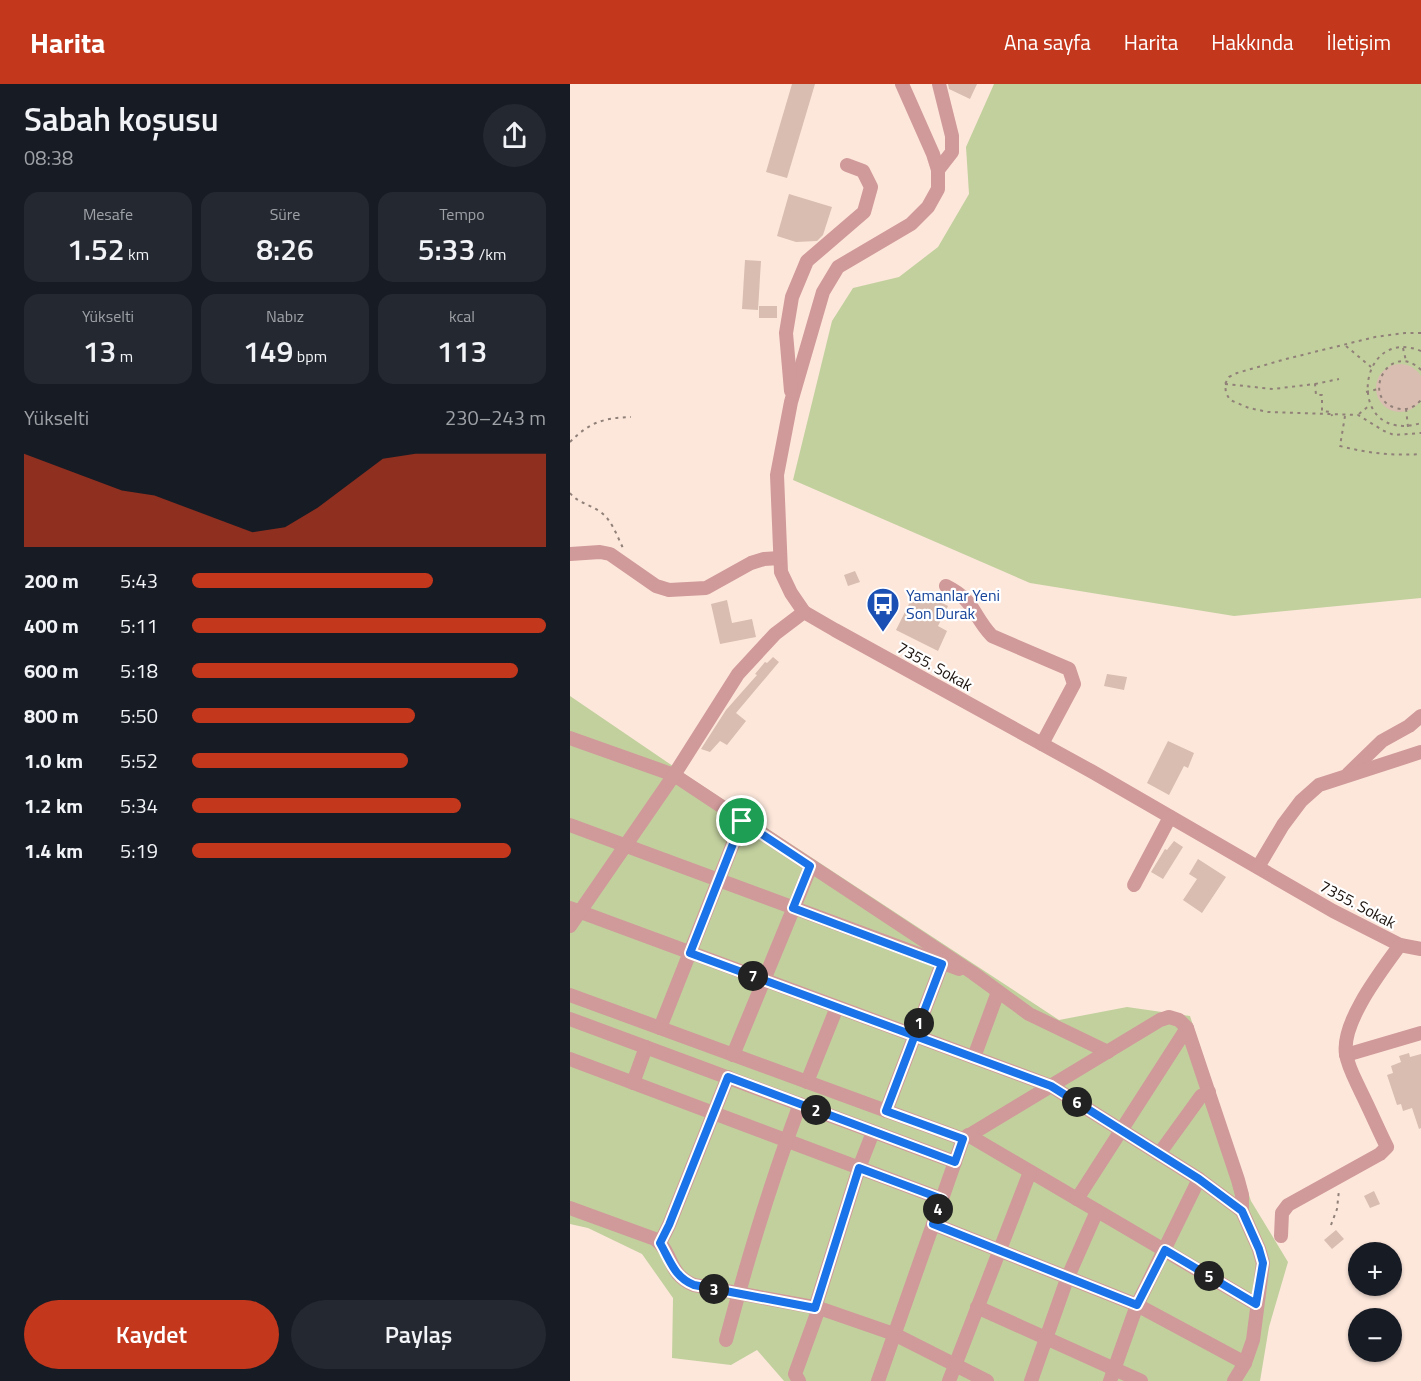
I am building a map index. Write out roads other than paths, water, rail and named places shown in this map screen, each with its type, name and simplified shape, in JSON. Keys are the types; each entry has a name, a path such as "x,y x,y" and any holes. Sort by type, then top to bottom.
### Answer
{"street":[{"path":"902,84 938,170 952,152 952,136 939,84"},
{"path":"792,402 786,333 792,297 807,261 864,212 871,187 863,171 848,165"},
{"name":"7355. Sokak","path":"938,170 938,189 928,207 911,224 838,267 823,292 792,402 777,475 781,572 791,593 804,612 1042,744 1333,911 1400,945 1421,950"},
{"path":"570,554 600,552 610,554 657,586 669,590 706,588 751,563 780,558"},
{"path":"946,586 961,594 970,603 992,636 1069,669 1074,684 1042,744"},
{"path":"570,926 575,910 625,845 674,775 738,674 775,634 804,612"},
{"path":"1347,775 1382,741 1409,726 1421,716"},
{"path":"570,738 674,775 973,973 1029,1014 1108,1052"},
{"path":"1258,867 1282,825 1301,801 1319,785 1421,752"},
{"path":"1134,885 1170,817"},
{"path":"660,1028 742,821"},
{"path":"570,825 942,964 973,973"},
{"path":"733,1055 810,866"},
{"path":"575,910 1051,1086 1199,1179 1242,1211"},
{"path":"1281,1236 1282,1213 1288,1205 1380,1154 1387,1147 1346,1055 1345,1042 1357,1010 1371,985 1400,945"},
{"path":"886,1111 942,964"},
{"path":"974,1057 998,992"},
{"path":"570,995 886,1111 965,1137 1030,1172 1256,1304"},
{"path":"807,1082 837,1007"},
{"path":"878,1381 965,1137 1160,1020 1169,1017 1179,1020 1187,1028 1238,1180 1242,1195 1242,1211 1263,1263 1253,1340 1245,1363 1234,1381"},
{"path":"570,1019 955,1162"},
{"path":"1077,1199 1187,1028"},
{"path":"1346,1055 1421,1034"},
{"path":"633,1083 646,1047"},
{"path":"570,1059 942,1199"},
{"path":"660,1243 728,1077"},
{"path":"1159,1154 1201,1096 1209,1092"},
{"path":"726,1340 738,1293 786,1140 800,1104"},
{"path":"799,1381 795,1374 859,1168 873,1132"},
{"path":"949,1381 1030,1172"},
{"path":"1111,1375 1137,1305 1199,1179"},
{"path":"570,1208 643,1233 660,1243 675,1272 683,1281 817,1308 894,1334 987,1381"},
{"path":"1030,1381 1067,1279 1097,1211"},
{"path":"933,1224 1137,1305 1245,1363"},
{"path":"977,1307 1046,1338 1111,1375 1141,1381"}],"place":[{"name":"Yamanlar Yeni Son Durak","path":"883,633"}]}
